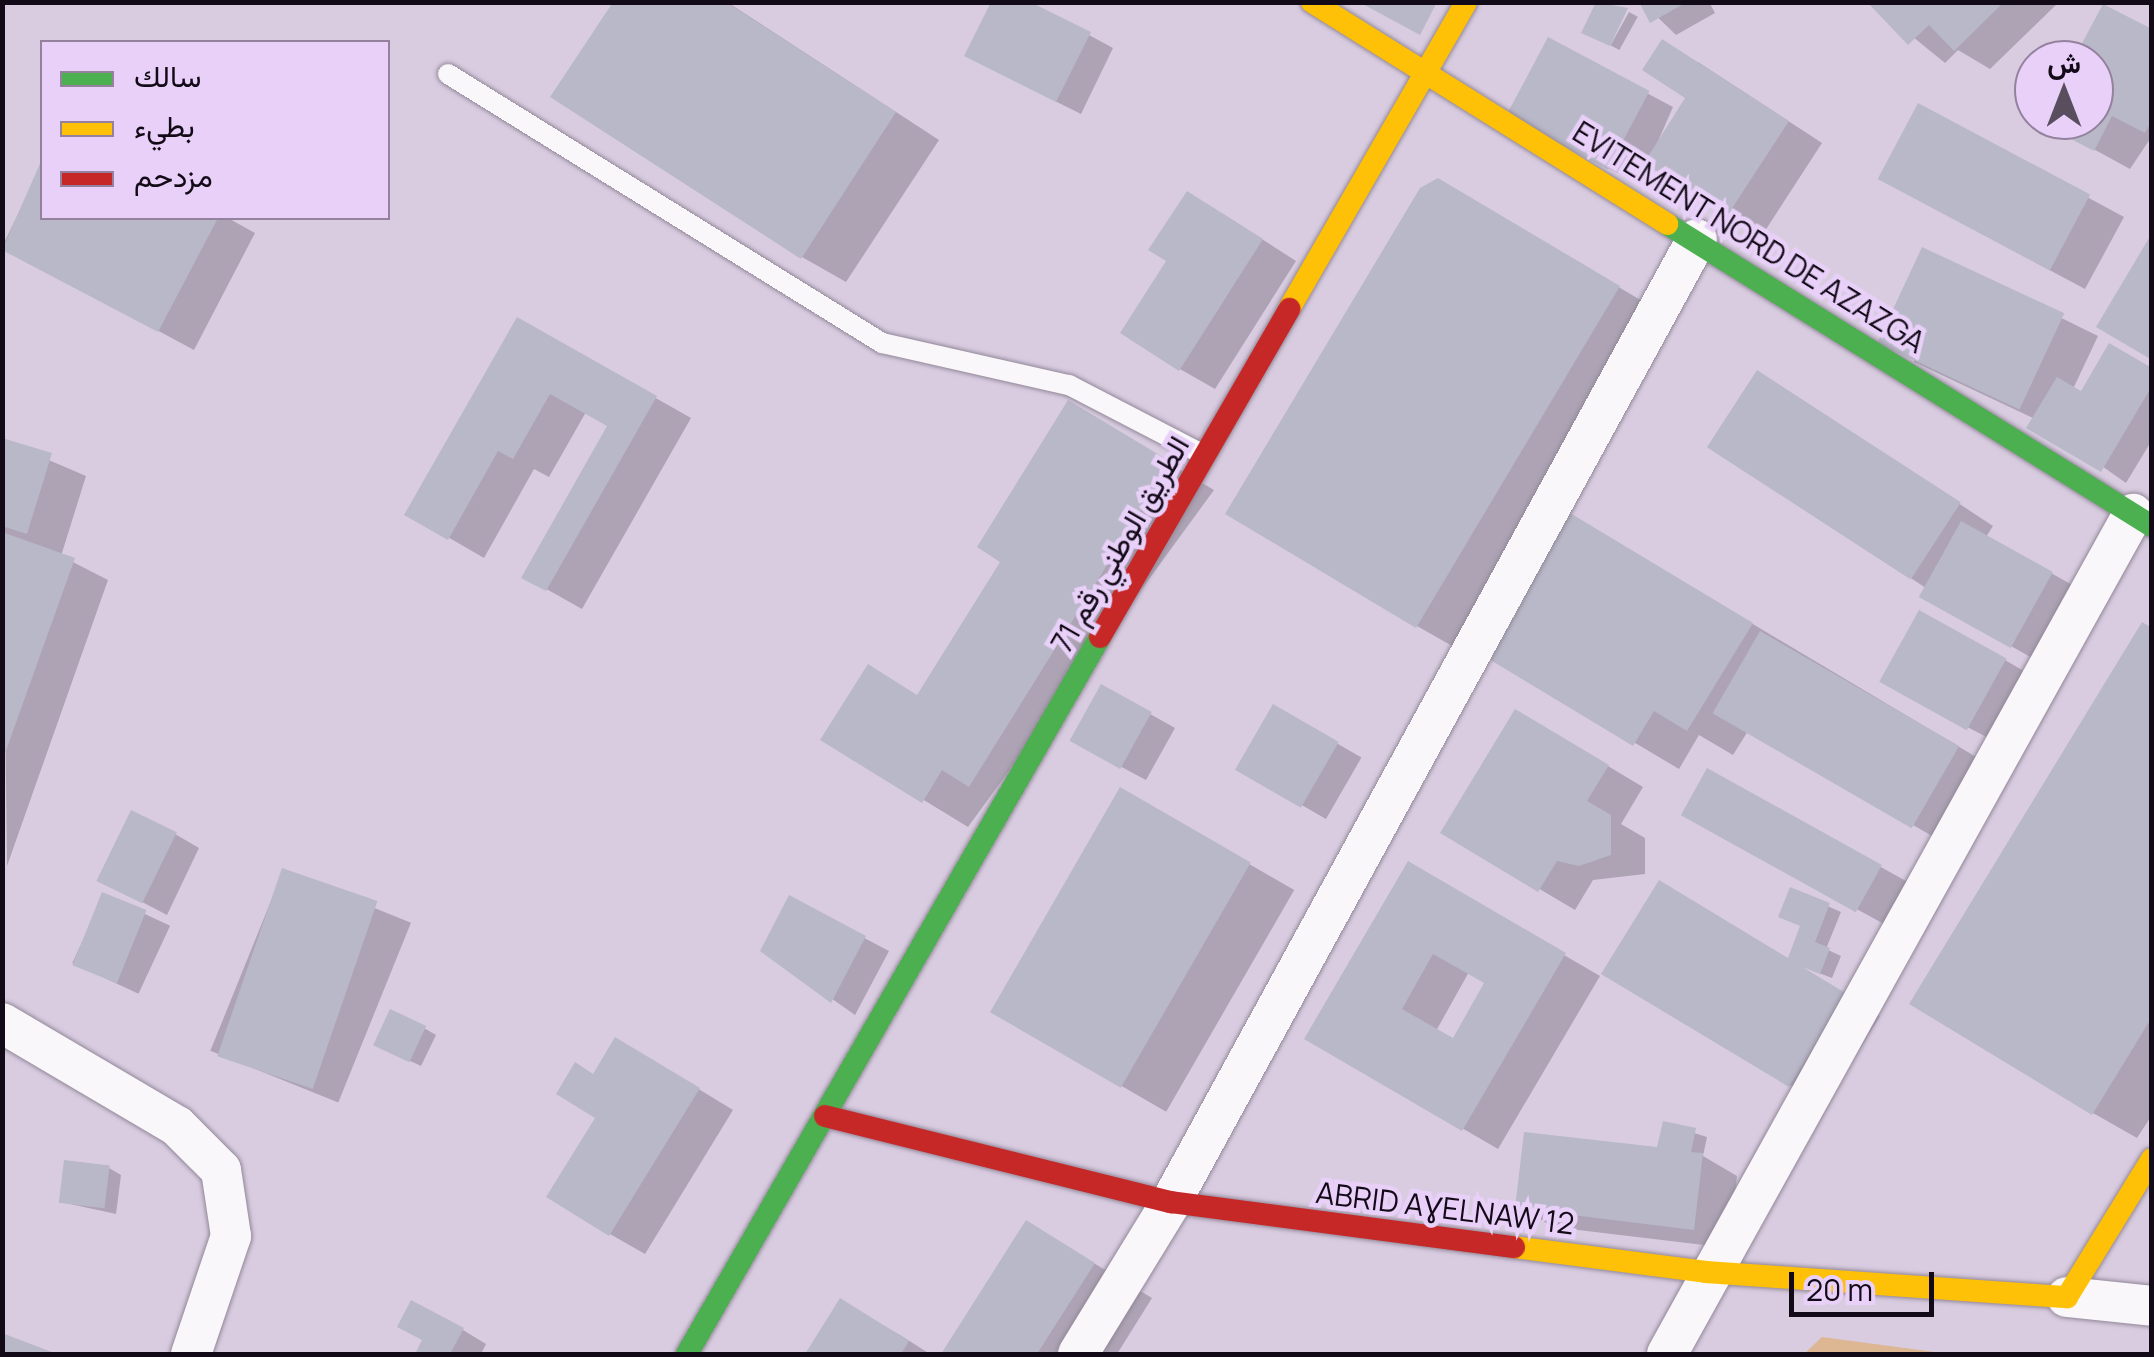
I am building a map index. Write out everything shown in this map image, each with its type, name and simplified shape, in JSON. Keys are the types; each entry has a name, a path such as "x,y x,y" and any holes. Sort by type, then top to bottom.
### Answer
{"main road":[{"name":"EVITEMENT NORD DE AZAZGA","path":"1312,2 1427,70 2142,520"},
{"name":"الطريق الوطني رقم 71","path":"687,1354 1466,2"},
{"name":"ABRID AƔELNAW 12","path":"825,1116 1170,1202 1706,1272 2067,1297"},
{"path":"2067,1297 2152,1158"}],"street":[{"path":"1078,1354 1170,1202 1697,239"},
{"path":"1668,1354 1706,1272 2142,520"},
{"path":"2,1023 176,1126 221,1170 230,1236 191,1354"},
{"path":"1696,1354 1706,1272"},
{"path":"2067,1297 2152,1306"}],"lane":[{"path":"448,74 882,343 1069,385 1206,456"}],"shaded area":[{"path":"1822,1337 1950,1354 1804,1354"}],"building":[{"path":"613,2 726,2 896,112 801,259 550,97"},
{"path":"991,2 1030,2 1091,32 1056,102 964,56"},
{"path":"1359,2 1437,2 1420,35"},
{"path":"1596,2 1628,8 1610,46 1581,33"},
{"path":"1639,2 1687,2 1650,23"},
{"path":"1867,2 2004,2 1954,51 1929,25 1908,45"},
{"path":"2103,4 2152,29 2152,120 2145,133 2114,117 2114,40 2084,40"},
{"path":"1548,37 1650,91 1608,170 1506,116"},
{"path":"1662,39 1789,121 1727,216 1644,163 1685,98 1642,70"},
{"path":"1918,103 2090,195 2050,270 1878,179"},
{"path":"2073,140 2100,140 2094,151"},
{"path":"40,164 40,220 217,220 158,332 2,250"},
{"path":"1438,178 1620,286 1416,628 1225,514 1420,188"},
{"path":"1187,191 1263,239 1179,371 1120,333 1166,261 1148,250"},
{"path":"2152,233 2152,360 2096,327"},
{"path":"1922,247 2064,313 2019,409 1877,343"},
{"path":"517,317 657,396 546,591 521,578 607,426 550,394 513,459 498,451 448,540 404,515"},
{"path":"2109,343 2152,368 2152,386 2101,472 2026,428 2057,377 2081,391"},
{"path":"1757,370 1961,502 1911,580 1707,447"},
{"path":"1068,400 1171,462 969,787 942,770 922,803 820,740 868,664 917,695 1000,562 977,547"},
{"path":"2,438 52,453 27,534 2,526"},
{"path":"1565,510 1753,623 1687,731 1654,711 1633,746 1479,653"},
{"path":"1961,521 2053,572 2011,648 1919,597"},
{"path":"2,532 75,558 3,759 2,759"},
{"path":"1919,610 2006,658 1967,730 1879,682"},
{"path":"2142,622 2152,628 2152,1017 2092,1115 1909,1004"},
{"path":"1760,631 1959,746 1912,828 1712,713"},
{"path":"1101,684 1152,712 1120,769 1069,741"},
{"path":"1273,704 1339,742 1301,808 1235,770"},
{"path":"1515,709 1609,765 1587,801 1611,815 1611,855 1579,866 1557,861 1538,892 1440,833"},
{"path":"1707,768 1882,865 1856,912 1681,815"},
{"path":"1120,787 1251,863 1121,1088 990,1012"},
{"path":"131,810 177,832 142,903 96,881"},
{"path":"1408,861 1566,953 1462,1131 1304,1039","holes":["1433,954 1484,983 1453,1038 1402,1009"]},
{"path":"282,868 377,901 313,1089 217,1056"},
{"path":"1659,880 1788,958 1800,926 1778,917 1790,887 1830,903 1815,942 1830,948 1820,974 1801,966 1847,994 1789,1087 1601,974"},
{"path":"102,892 147,910 117,983 72,965"},
{"path":"789,895 866,936 831,1003 760,951"},
{"path":"390,1009 426,1026 409,1062 373,1045"},
{"path":"615,1037 700,1088 609,1236 546,1197 595,1118 556,1094 575,1062 593,1074"},
{"path":"1663,1121 1696,1128 1691,1152 1703,1153 1694,1230 1515,1208 1524,1132 1657,1147"},
{"path":"64,1160 110,1166 104,1208 59,1203"},
{"path":"1026,1220 1095,1263 1037,1354 941,1354"},
{"path":"840,1298 909,1341 901,1354 805,1354"},
{"path":"411,1300 464,1328 450,1354 415,1354 422,1340 397,1327"},
{"path":"2,1333 57,1354 2,1354"}],"traffic: fast":[{"path":"1667,224 2152,526"},
{"path":"687,1354 1100,637"}],"traffic: slow":[{"path":"1312,2 1667,224"},
{"path":"1289,309 1466,2"},
{"path":"1514,1247 1706,1272 2067,1297 2152,1159"}],"traffic: jam":[{"path":"1100,637 1289,309"},
{"path":"825,1116 1171,1202 1514,1247"}]}
